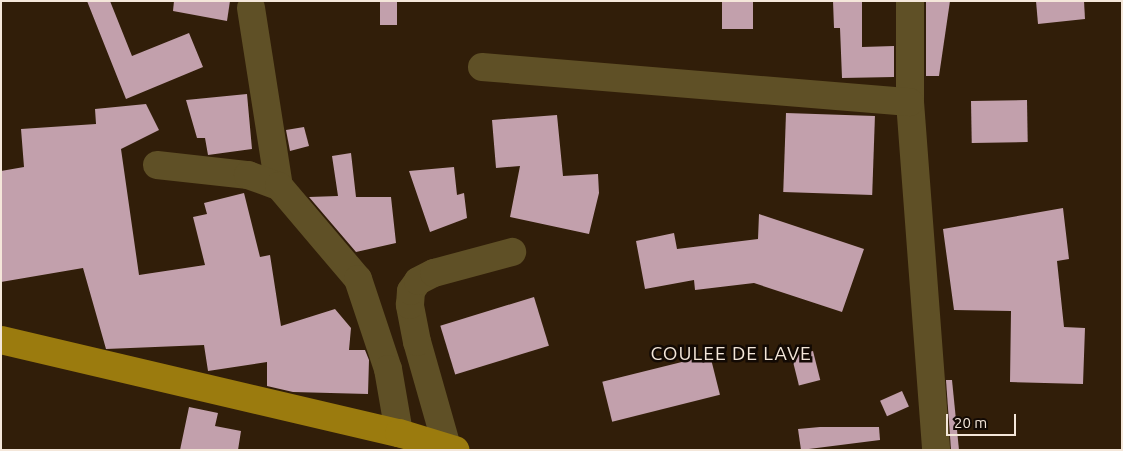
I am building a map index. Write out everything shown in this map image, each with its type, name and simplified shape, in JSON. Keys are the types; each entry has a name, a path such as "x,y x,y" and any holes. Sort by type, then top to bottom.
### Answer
{"main road":[{"path":"1,340 400,434 451,448"}],"street":[{"path":"910,1 910,102 936,450"},
{"path":"251,8 279,186"},
{"path":"482,67 910,102"},
{"path":"157,165 248,175 279,186 358,279 388,369 400,434"},
{"path":"451,448 417,342 410,306 411,291 418,281 434,272 512,252"}],"building":[{"path":"87,1 110,1 132,56 189,33 203,67 126,99"},
{"path":"174,1 230,1 227,21 173,11"},
{"path":"380,1 397,1 397,25 380,25"},
{"path":"722,1 753,1 753,29 722,29"},
{"path":"833,1 862,1 862,47 894,46 894,77 842,78 840,28 834,28"},
{"path":"926,1 950,1 939,76 926,76"},
{"path":"1036,1 1084,1 1085,19 1038,24"},
{"path":"247,94 252,149 208,155 205,138 197,138 186,100"},
{"path":"1027,100 1028,142 972,143 971,101"},
{"path":"146,104 159,130 121,149 139,275 205,265 193,217 207,214 204,203 244,193 260,257 270,255 281,326 335,309 351,328 349,350 365,350 369,360 368,394 293,392 267,386 267,362 208,371 204,345 106,349 83,268 1,282 1,171 24,167 21,129 96,124 95,109"},
{"path":"786,113 875,116 872,195 783,192"},
{"path":"557,115 563,176 598,174 599,193 589,234 510,217 520,166 496,168 492,120"},
{"path":"304,127 309,146 290,151 286,130"},
{"path":"351,153 356,197 391,197 396,243 356,252 309,197 338,196 332,156"},
{"path":"454,167 457,195 464,193 467,218 430,232 409,171"},
{"path":"1063,208 1069,259 1057,261 1064,327 1085,328 1083,384 1010,382 1011,311 954,310 943,229"},
{"path":"759,214 864,249 842,312 754,283 695,290 694,280 645,289 636,241 674,233 677,249 758,239"},
{"path":"534,297 549,346 455,374 440,326"},
{"path":"813,351 820,380 799,385 792,356"},
{"path":"710,355 720,395 612,422 602,382"},
{"path":"946,380 952,380 959,450 951,450"},
{"path":"902,391 909,407 887,416 880,401"},
{"path":"189,407 218,413 215,426 241,431 238,450 180,450"},
{"path":"879,427 880,440 801,450 798,429"}],"district":[{"name":"COULEE DE LAVE","path":"731,354"}]}
